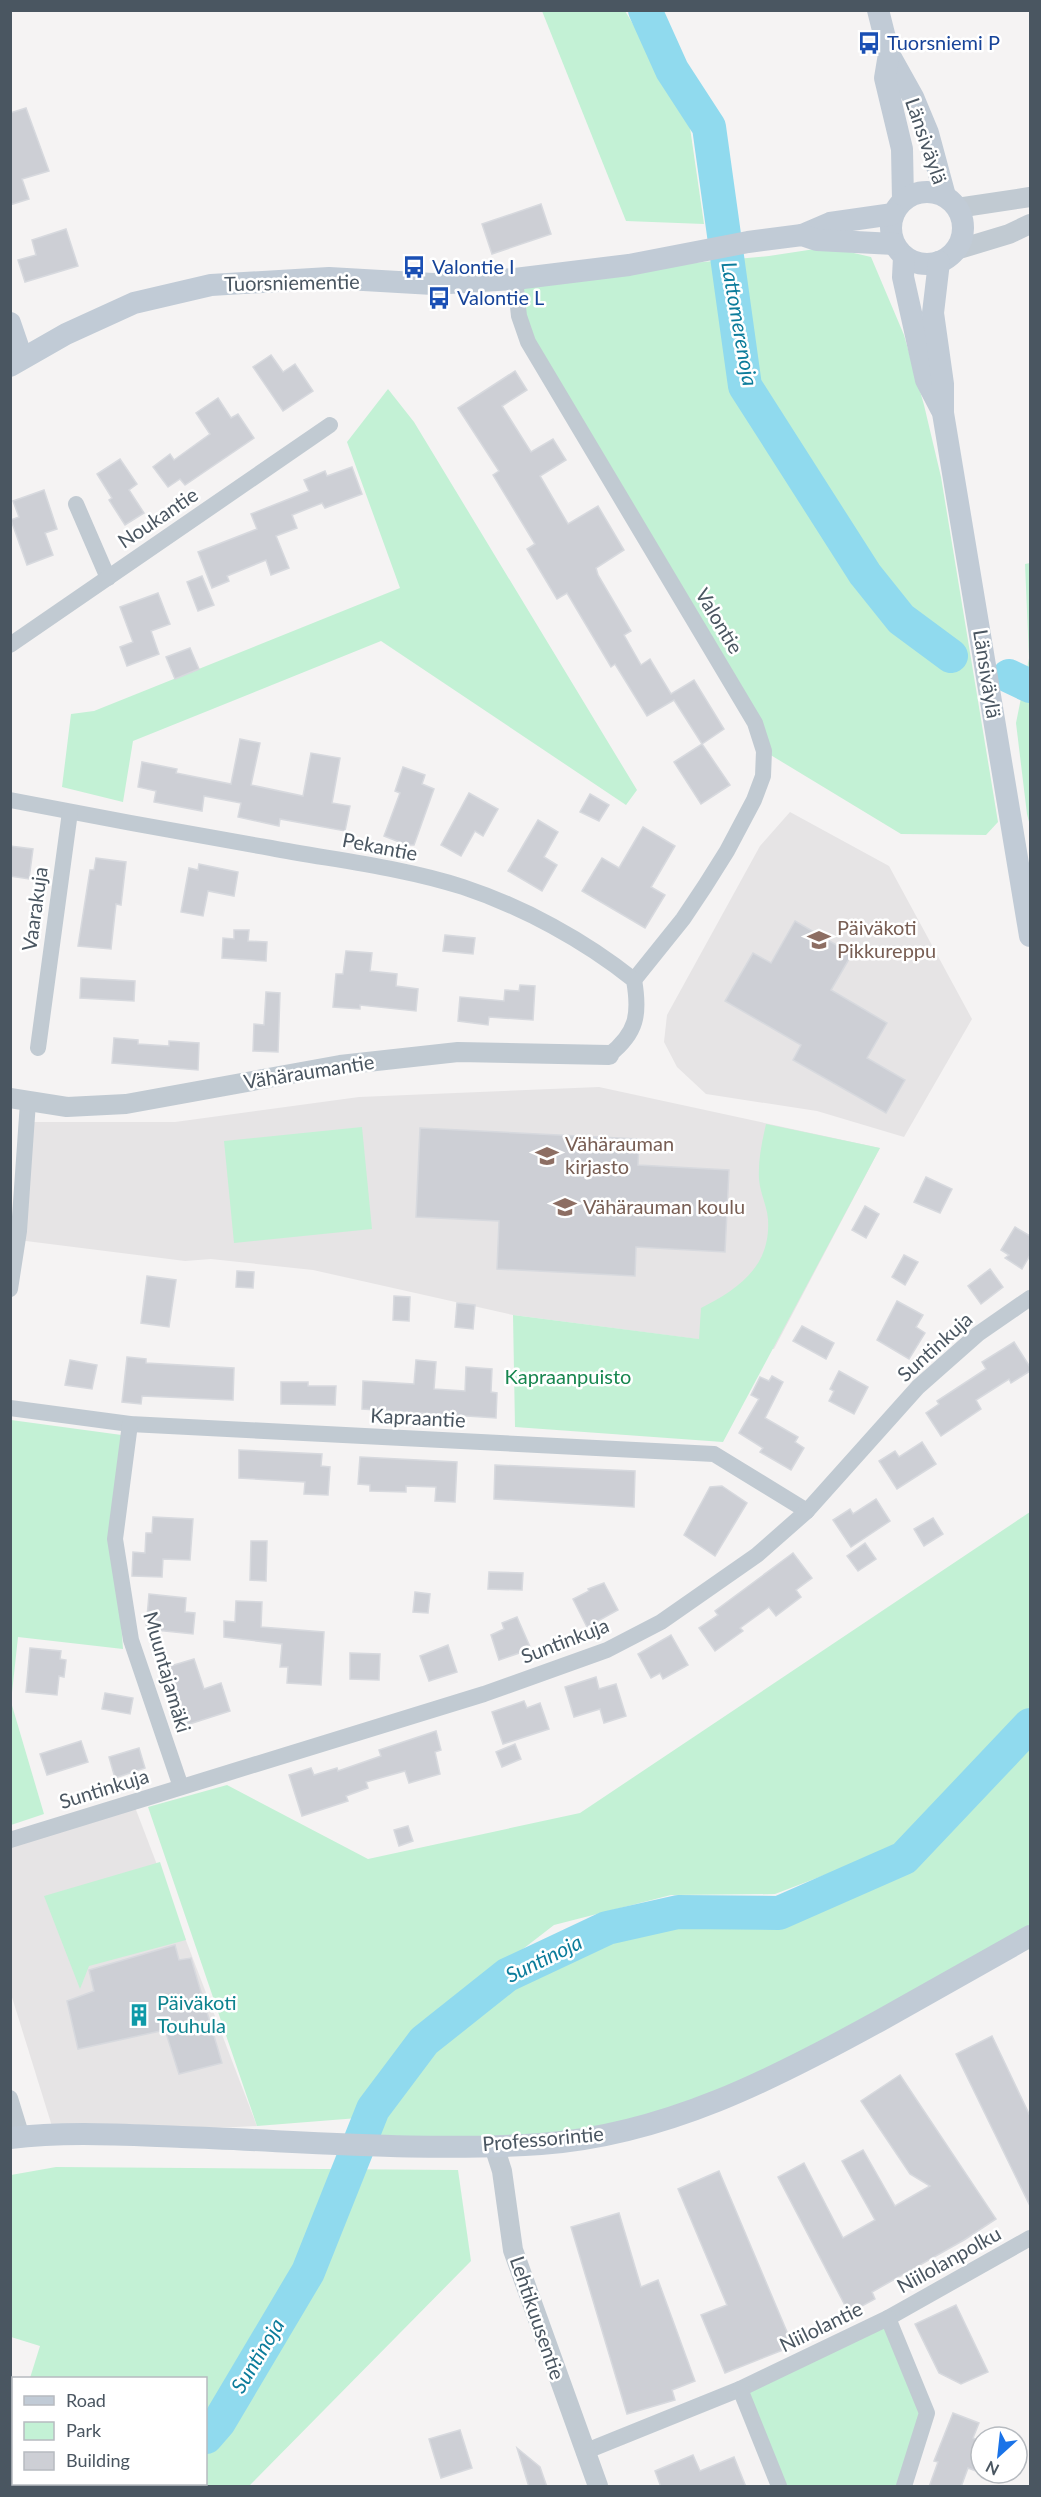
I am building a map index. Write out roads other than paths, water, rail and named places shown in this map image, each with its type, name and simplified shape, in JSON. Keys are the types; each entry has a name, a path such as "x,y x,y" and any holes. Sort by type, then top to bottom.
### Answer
{"main road":[{"name":"Länsiväylä","path":"878,10 889,54 913,97 951,202"},
{"name":"Länsiväylä","path":"889,54 885,78 902,149 898,207"},
{"path":"921,192 933,192 951,202 963,227 962,239 947,256 926,264 914,262 899,250 890,226 898,207 921,192"},
{"name":"Tuorsniementie","path":"16,362 66,334 134,303 211,285 329,278 433,284 515,279 629,265 748,242 802,236 830,223 898,207"},
{"name":"Tuorsniementie","path":"802,236 817,240 899,250"},
{"name":"Länsiväylä","path":"899,250 926,380 943,413"},
{"name":"Länsiväylä","path":"947,256 933,313 943,384 943,413 1030,936"},
{"path":"10,323 16,362"},
{"name":"Professorintie","path":"16,2138 111,2134 371,2144 495,2146 543,2144 600,2136 668,2120 731,2097 811,2058 1030,1936"}],"street":[{"path":"951,202 1030,197"},
{"path":"947,256 1030,224"},
{"name":"Valontie","path":"515,279 519,316 528,342 755,723 764,751 763,776 727,851 683,919 634,980"},
{"name":"Noukantie","path":"10,645 330,425"},
{"path":"76,504 108,578"},
{"name":"Pekantie","path":"10,800 394,871 463,887 516,909 575,938 612,962 634,980"},
{"name":"Vaarakuja","path":"38,1048 70,812"},
{"path":"609,1055 623,1044 632,1030 638,1004 634,980"},
{"name":"Vähäraumantie","path":"20,1100 67,1107 126,1104 340,1065 458,1052 609,1055"},
{"path":"10,1289 19,1230 20,1100"},
{"name":"Suntinkuja","path":"10,1840 484,1694 607,1650 661,1622 757,1555 807,1511 918,1387 978,1334 1030,1298"},
{"name":"Kapraantie","path":"10,1408 130,1424 714,1454 807,1511"},
{"name":"Muuntajamäki","path":"130,1424 115,1539 131,1640 181,1787"},
{"path":"10,2098 16,2138"},
{"name":"Lehtikuusentie","path":"495,2146 502,2171 513,2250 598,2487"},
{"name":"Niilolanpolku","path":"888,2318 1030,2238"},
{"name":"Niilolantie","path":"584,2452 740,2389 888,2318 927,2413 904,2487"},
{"path":"740,2389 780,2487"}],"waterway":[{"name":"Lattomerenoja","path":"645,10 672,70 709,127 745,386 865,574 901,619 951,656"},
{"name":"Lattomerenoja","path":"1009,676 1030,686"},
{"name":"Suntinoja","path":"207,2436 219,2422 308,2272 373,2109 424,2041 507,1975 607,1928 678,1912 779,1913 904,1858 1030,1725"}],"place":[{"name":"Tuorsniemi P","path":"869,43"},
{"name":"Valontie I","path":"414,267"},
{"name":"Valontie L","path":"439,298"},
{"name":"Päiväkoti Pikkureppu","path":"819,940"},
{"name":"Vähärauman kirjasto","path":"547,1156"},
{"name":"Vähärauman koulu","path":"565,1207"},
{"name":"Päiväkoti Touhula","path":"139,2015"}],"park label":[{"name":"Kapraanpuisto","path":"568,1377"}]}
